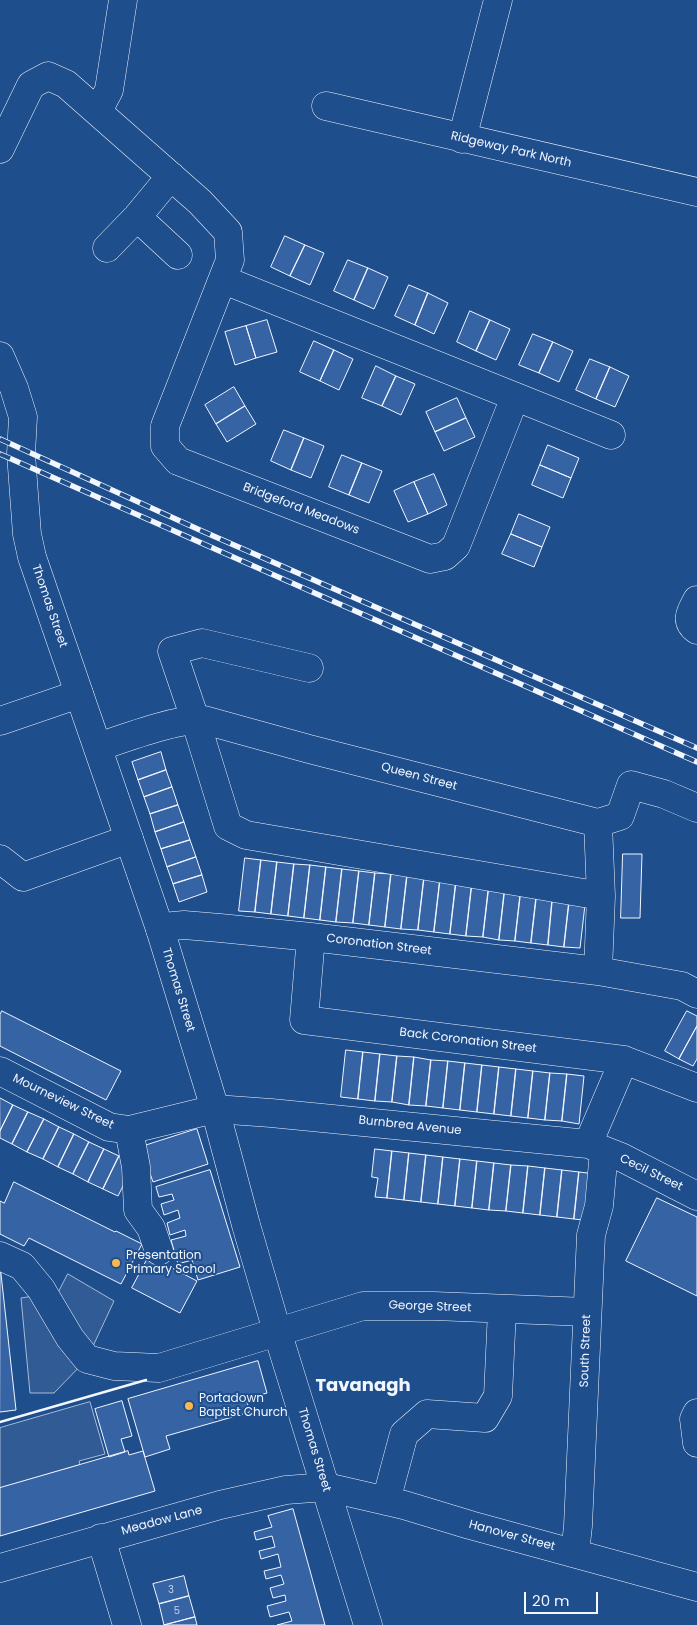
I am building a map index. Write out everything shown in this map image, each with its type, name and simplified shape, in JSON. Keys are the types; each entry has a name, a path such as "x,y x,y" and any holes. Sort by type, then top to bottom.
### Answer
{"street":[{"path":"98,110 109,90 123,0"},
{"path":"462,139 498,0"},
{"name":"Bridgeford Meadows","path":"0,149 31,86 48,76 66,84 98,110 200,202 228,232 230,260 224,280 165,426 164,446 178,461 430,559 445,556 456,546 515,397"},
{"name":"Ridgeway Park North","path":"326,106 697,192"},
{"path":"107,248 137,216 170,176"},
{"path":"137,216 178,255"},
{"path":"224,280 612,435"},
{"name":"Thomas Street","path":"0,356 14,388 23,417 21,454 27,534 32,557 160,929 215,1109 277,1331 368,1625"},
{"path":"697,600 688,616 690,623 697,630"},
{"path":"309,668 202,643 172,651 196,719 228,826 246,835 601,896"},
{"path":"0,722 79,694"},
{"name":"Queen Street","path":"98,746 166,726 196,719 204,720 598,823"},
{"path":"598,971 601,896 598,823 620,816 631,784 664,794 697,808"},
{"path":"0,859 23,877 129,839"},
{"name":"Coronation Street","path":"160,929 184,925 311,937 598,971 682,986 697,994"},
{"name":"Back Coronation Street","path":"311,937 304,1020 624,1060"},
{"path":"596,1148 624,1060 697,1088"},
{"name":"Mourneview Street","path":"0,1071 109,1127 129,1130 215,1109"},
{"name":"Burnbrea Avenue","path":"215,1109 270,1113 596,1148"},
{"path":"129,1130 136,1167 138,1210 151,1228 159,1251"},
{"name":"Cecil Street","path":"596,1148 621,1157 697,1196"},
{"name":"South Street","path":"575,1553 578,1526 591,1236 599,1206 596,1148"},
{"name":"George Street","path":"0,1256 22,1266 41,1289 70,1338 87,1359 114,1366 158,1368 363,1306 425,1306 587,1312"},
{"path":"386,1501 404,1434 427,1414 485,1418 498,1396 502,1310"},
{"path":"697,1413 694,1420 697,1443"},
{"name":"Hanover Street","path":"326,1487 386,1501 697,1587"},
{"name":"Meadow Lane","path":"0,1568 220,1505 286,1490 326,1487"},
{"path":"101,1538 126,1625"}],"shaded area":[{"path":"68,1274 114,1301 87,1359 54,1393 30,1393 21,1298 58,1292"},
{"path":"90,1402 105,1454 79,1461 80,1465 0,1489 0,1428"}],"building":[{"path":"285,236 305,245 290,276 271,267"},
{"path":"305,245 324,253 310,285 290,276"},
{"path":"348,260 368,268 354,300 334,291"},
{"path":"368,268 388,277 374,309 354,300"},
{"path":"409,285 428,293 415,325 395,316"},
{"path":"428,293 448,303 434,334 415,325"},
{"path":"470,311 490,320 476,351 457,342"},
{"path":"267,320 277,352 256,358 246,326"},
{"path":"490,320 510,329 496,360 476,351"},
{"path":"246,326 256,358 235,365 225,332"},
{"path":"533,334 553,342 539,373 519,365"},
{"path":"314,341 334,350 320,381 300,372"},
{"path":"553,342 573,351 559,382 539,373"},
{"path":"334,350 353,359 339,390 320,381"},
{"path":"590,359 610,367 596,399 576,390"},
{"path":"376,366 396,376 382,406 362,398"},
{"path":"610,367 629,376 615,407 596,399"},
{"path":"396,376 415,384 401,415 382,406"},
{"path":"234,387 245,406 216,424 205,405"},
{"path":"457,398 466,418 435,432 426,412"},
{"path":"245,406 256,424 227,442 216,424"},
{"path":"466,418 475,437 444,451 435,432"},
{"path":"284,430 304,438 291,470 271,461"},
{"path":"304,438 324,446 311,478 291,470"},
{"path":"548,445 579,458 571,478 540,465"},
{"path":"342,455 362,463 349,495 329,487"},
{"path":"362,463 382,471 369,503 349,495"},
{"path":"540,465 571,478 563,498 532,485"},
{"path":"434,474 447,505 428,514 414,482"},
{"path":"414,482 428,514 408,522 394,491"},
{"path":"519,514 550,527 542,547 511,534"},
{"path":"511,534 542,547 534,567 502,554"},
{"path":"161,752 166,770 138,780 132,762"},
{"path":"166,770 172,787 144,797 138,780"},
{"path":"172,787 178,805 150,814 144,797"},
{"path":"178,805 184,822 155,832 150,814"},
{"path":"184,822 190,840 161,849 155,832"},
{"path":"190,840 196,857 167,867 161,849"},
{"path":"623,854 642,854 640,918 621,918"},
{"path":"196,857 202,875 173,884 167,867"},
{"path":"245,858 261,860 255,912 239,911"},
{"path":"261,860 277,862 271,914 255,912"},
{"path":"277,862 294,864 288,916 271,914"},
{"path":"294,864 310,865 304,918 288,916"},
{"path":"310,865 326,867 320,920 304,918"},
{"path":"326,867 342,869 336,922 320,920"},
{"path":"342,869 359,871 353,923 336,922"},
{"path":"359,871 375,873 369,925 353,923"},
{"path":"375,873 391,874 385,927 369,925"},
{"path":"391,874 407,876 401,929 385,927"},
{"path":"202,875 207,892 179,902 173,884"},
{"path":"407,876 424,878 418,930 401,929"},
{"path":"424,878 440,880 434,932 418,930"},
{"path":"440,880 456,882 450,934 434,932"},
{"path":"456,882 472,883 466,936 450,934"},
{"path":"472,883 489,885 483,937 466,936"},
{"path":"489,885 505,887 499,940 483,937"},
{"path":"505,887 521,889 515,941 499,940"},
{"path":"521,889 537,891 531,943 515,941"},
{"path":"537,891 553,892 548,945 531,943"},
{"path":"553,892 570,894 564,947 548,945"},
{"path":"570,894 586,896 580,948 564,947"},
{"path":"2,1011 121,1071 106,1100 0,1046 0,1015"},
{"path":"687,1011 697,1016 697,1026 679,1059 665,1051"},
{"path":"697,1026 697,1059 693,1066 679,1059"},
{"path":"346,1050 363,1052 358,1099 341,1097"},
{"path":"363,1052 380,1054 375,1101 358,1099"},
{"path":"380,1054 397,1056 392,1102 375,1101"},
{"path":"397,1056 414,1057 409,1105 392,1102"},
{"path":"414,1057 431,1060 426,1106 409,1105"},
{"path":"431,1060 448,1061 443,1108 426,1106"},
{"path":"448,1061 465,1063 460,1110 443,1108"},
{"path":"465,1063 482,1065 477,1112 460,1110"},
{"path":"482,1065 499,1067 494,1114 477,1112"},
{"path":"499,1067 516,1069 511,1116 494,1114"},
{"path":"516,1069 533,1071 528,1118 511,1116"},
{"path":"533,1071 550,1073 545,1120 528,1118"},
{"path":"550,1073 567,1074 562,1121 545,1120"},
{"path":"567,1074 584,1076 579,1124 562,1121"},
{"path":"0,1098 13,1105 0,1131"},
{"path":"13,1105 28,1112 12,1144 0,1138 0,1131"},
{"path":"28,1112 44,1119 27,1152 12,1144"},
{"path":"44,1119 59,1127 43,1159 27,1152"},
{"path":"59,1127 74,1134 58,1167 43,1159"},
{"path":"197,1129 208,1164 153,1182 141,1147"},
{"path":"74,1134 89,1142 73,1174 58,1167"},
{"path":"89,1142 104,1149 88,1182 73,1174"},
{"path":"104,1149 119,1156 103,1189 88,1182"},
{"path":"375,1149 392,1151 387,1198 375,1197 378,1178 372,1177"},
{"path":"392,1151 409,1153 404,1200 387,1198"},
{"path":"409,1153 426,1155 421,1202 404,1200"},
{"path":"426,1155 443,1157 438,1204 421,1202"},
{"path":"119,1156 134,1164 118,1196 103,1189"},
{"path":"443,1157 460,1159 455,1206 438,1204"},
{"path":"460,1159 477,1161 472,1208 455,1206"},
{"path":"477,1161 494,1163 489,1210 472,1208"},
{"path":"494,1163 511,1165 506,1211 489,1210"},
{"path":"511,1165 528,1166 523,1213 506,1211"},
{"path":"528,1166 545,1168 540,1215 523,1213"},
{"path":"545,1168 562,1170 557,1217 540,1215"},
{"path":"210,1170 240,1267 198,1280 192,1260 178,1264 171,1240 186,1236 185,1230 170,1235 167,1223 180,1218 178,1210 164,1215 161,1204 174,1200 172,1194 159,1197 156,1187"},
{"path":"562,1170 579,1172 574,1219 557,1217"},
{"path":"579,1172 596,1174 591,1221 574,1219"},
{"path":"14,1182 142,1244 121,1284 29,1238 24,1246 0,1234 0,1201 4,1203"},
{"path":"657,1198 697,1217 697,1296 626,1261"},
{"path":"149,1256 197,1281 180,1313 132,1288"},
{"path":"0,1265 16,1410 0,1412"},
{"name":"Portadown Baptist Church","path":"258,1361 267,1393 246,1399 250,1412 166,1436 170,1449 145,1457 128,1399"},
{"path":"122,1401 132,1436 121,1439 125,1452 109,1457 95,1409"},
{"path":"128,1451 129,1455 143,1451 155,1491 0,1536 0,1488"},
{"path":"293,1509 325,1625 277,1625 292,1621 289,1612 270,1617 267,1606 286,1601 285,1595 273,1598 270,1588 284,1584 281,1575 266,1579 264,1571 281,1567 278,1554 261,1559 259,1551 275,1547 272,1536 256,1540 254,1532 272,1527 268,1516"},
{"path":"184,1576 189,1596 159,1604 153,1584"},
{"path":"189,1596 195,1617 164,1625 159,1604"},
{"path":"195,1617 197,1625 164,1625"}],"railway":[{"path":"0,439 202,531 697,748"},
{"path":"0,454 697,762"}],"wall":[{"path":"0,1422 146,1380"}],"place":[{"name":"Presentation Primary School","path":"116,1263"},
{"name":"Portadown Baptist Church","path":"189,1406"}],"district":[{"name":"Tavanagh","path":"363,1386"}]}
